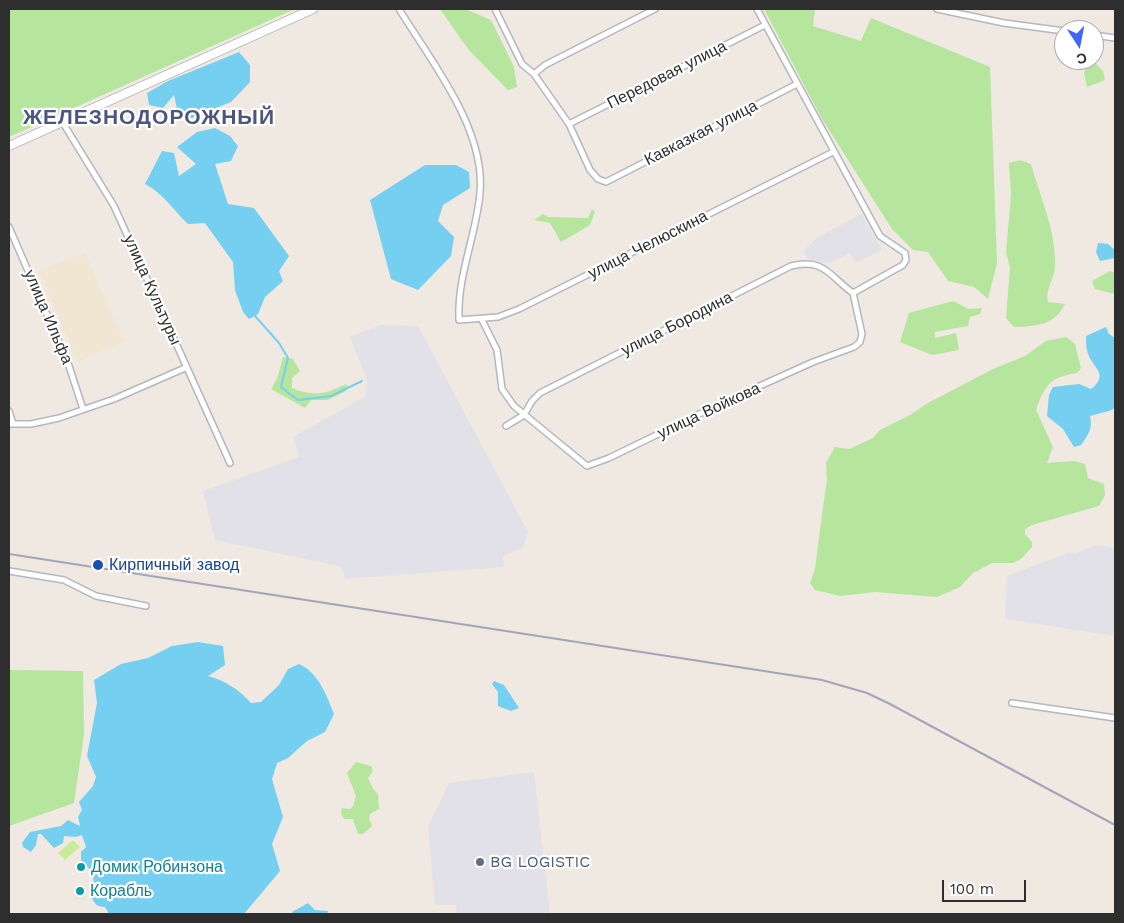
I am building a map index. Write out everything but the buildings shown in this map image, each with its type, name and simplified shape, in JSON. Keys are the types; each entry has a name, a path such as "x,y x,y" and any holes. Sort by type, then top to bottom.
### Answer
{"street":[{"path":"9,146 63,124 313,9"},
{"name":"улица Челюскина","path":"399,9 462,114 475,146 480,171 480,195 458,295 458,320 482,320 519,310 833,152"},
{"path":"495,9 522,64 534,74 570,124"},
{"path":"534,74 545,65 655,9"},
{"path":"758,9 833,152 880,236 905,254 906,260 903,265 853,292"},
{"path":"937,9 1004,23 1054,30"},
{"name":"Передовая улица","path":"570,124 765,25"},
{"name":"Кавказкая улица","path":"570,124 590,170 598,179 606,182 797,84"},
{"name":"улица Культуры","path":"63,124 114,206 185,368 230,463"},
{"name":"улица Ильфа","path":"9,227 68,363 83,409"},
{"name":"улица Бородина","path":"506,426 524,415 532,401 540,393 791,266 805,263 818,264 832,273 853,292"},
{"name":"улица Войкова","path":"524,415 587,466 609,458 722,403 854,347 860,342 862,334 853,292"},
{"path":"482,320 496,350 502,389 514,406 524,415"},
{"path":"9,411 11,424 32,424 59,418 114,399 185,368"},
{"path":"9,571 64,580 96,596 146,606"},
{"path":"1012,703 1115,718"}],"shaded area":[{"path":"862,214 882,250 856,263 850,253 830,263 809,262 803,251 818,237"},
{"path":"85,253 124,341 78,362 39,271"},
{"path":"381,325 418,326 528,532 523,548 503,556 504,567 345,579 343,570 339,566 215,540 203,491 299,457 293,437 366,396 367,380 350,337"},
{"path":"1095,545 1115,548 1115,636 1005,619 1007,576 1070,552 1076,553"},
{"path":"534,772 550,914 457,914 456,905 435,905 428,826 449,783"}],"green space":[{"path":"9,9 295,9 9,137"},
{"path":"440,9 465,9 491,20 514,67 517,87 508,90 468,49"},
{"path":"764,9 815,9 813,26 861,41 871,18 990,67 997,263 988,299 974,287 948,281 928,252 913,250 892,229 822,119"},
{"path":"1085,70 1102,70 1105,80 1087,87"},
{"path":"1020,160 1031,164 1053,239 1055,265 1047,297 1048,302 1065,304 1061,311 1050,321 1037,325 1014,327 1006,318 1010,268 1006,252 1011,195 1009,163"},
{"path":"592,209 595,212 590,225 561,242 550,223 534,220 543,214 548,217 588,218"},
{"path":"1110,271 1115,273 1115,294 1095,289 1092,281"},
{"path":"953,301 969,309 982,308 980,314 970,317 968,326 935,332 935,338 956,333 959,350 932,355 900,342 909,313"},
{"path":"1066,337 1075,344 1081,368 1077,373 1061,377 1050,383 1036,410 1053,447 1047,463 1074,461 1085,464 1088,478 1104,484 1105,495 1099,506 1032,525 1025,529 1025,534 1032,542 1032,547 1021,559 1013,563 992,563 973,573 960,587 937,597 875,592 840,596 815,590 810,583 815,569 827,479 826,463 835,447 849,449 873,438 880,430 910,415 928,403 993,369 1025,356 1046,341"},
{"path":"283,357 293,359 300,371 292,378 292,388 307,393 320,393 346,384 348,387 346,391 328,400 311,400 305,408 271,389 277,379"},
{"path":"9,670 83,671 84,734 74,803 9,826"},
{"path":"356,762 371,766 373,771 368,778 373,789 378,794 379,809 370,814 369,819 372,826 363,834 358,834 353,819 344,819 341,813 342,808 350,809 353,806 356,796 347,773"},
{"path":"73,840 80,847 65,860 58,853"}],"water":[{"path":"239,52 250,65 250,82 231,102 189,119 178,114 174,95 163,108 149,105 147,93 168,81"},
{"path":"215,128 230,136 238,146 231,161 215,164 228,204 254,208 289,256 279,271 283,281 265,297 258,314 249,319 243,312 235,290 233,262 205,223 188,224 163,197 145,184 162,151 174,153 179,176 196,164 177,147 197,132"},
{"path":"425,165 456,165 469,172 470,188 443,205 438,221 454,237 451,256 418,290 391,279 370,200"},
{"path":"1098,243 1108,244 1115,250 1115,258 1100,261 1096,252"},
{"path":"1106,327 1109,334 1115,338 1115,407 1112,410 1090,416 1091,425 1088,435 1081,445 1074,447 1063,429 1047,416 1049,395 1053,387 1079,384 1091,389 1096,384 1100,376 1088,353 1086,336"},
{"path":"198,642 223,646 225,665 208,676 231,686 251,703 261,702 279,685 288,669 299,664 317,679 325,692 334,714 325,732 307,741 288,758 277,763 272,779 283,817 272,844 280,871 244,914 109,914 105,907 96,905 91,897 94,882 92,872 81,862 81,852 86,847 82,835 76,837 64,836 63,843 54,848 41,834 38,834 36,845 31,852 23,847 22,843 30,832 61,826 68,820 80,826 78,817 82,810 79,802 93,786 96,777 87,756 97,703 94,680 121,664 148,658 172,646"},
{"path":"494,681 504,685 519,708 511,711 498,706 498,692 492,684"},
{"path":"308,903 315,910 328,911 327,914 294,914 292,912"}],"waterway":[{"path":"255,316 279,343 288,358 281,387 298,400 331,396 362,381"}],"railway":[{"path":"9,554 822,680 867,693 890,704 1115,825"}],"place":[{"name":"Кирпичный завод","path":"98,565"},
{"name":"BG LOGISTIC","path":"480,862"},
{"name":"Домик Робинзона","path":"81,867"},
{"name":"Корабль","path":"80,891"}],"district":[{"name":"ЖЕЛЕЗНОДОРОЖНЫЙ","path":"149,118"}]}
